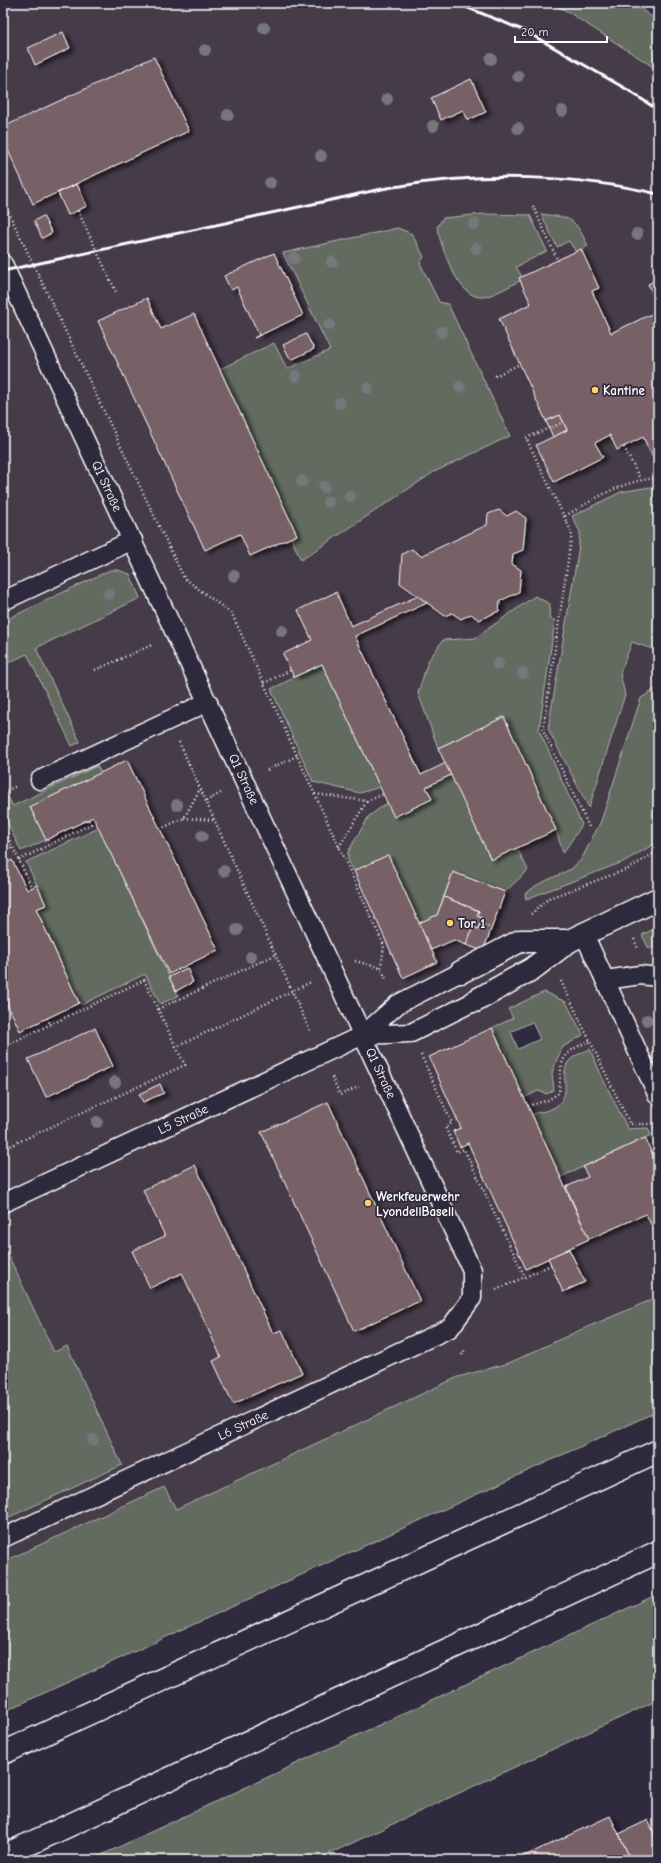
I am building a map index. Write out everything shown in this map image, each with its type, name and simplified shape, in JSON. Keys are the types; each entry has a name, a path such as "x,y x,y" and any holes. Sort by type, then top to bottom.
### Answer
{"main road":[{"path":"475,1001 532,969 576,937 658,899"},
{"path":"461,972 520,941 576,937"},
{"path":"3,1753 658,1451"},
{"path":"3,1856 658,1552"}],"lane":[{"name":"Q1 Straße","path":"3,264 177,634 472,1270 472,1298"},
{"path":"3,601 133,540"},
{"path":"40,780 208,702"},
{"path":"576,937 606,980 658,1096"},
{"path":"363,1035 398,1004 461,972"},
{"path":"606,980 640,975 658,977"},
{"path":"363,1035 411,1033 475,1001"},
{"name":"L5 Straße","path":"3,1203 363,1035"},
{"name":"L6 Straße","path":"3,1538 450,1328 472,1298"}],"path":[{"path":"3,201 184,578 232,614 384,945 381,968 398,1004"},
{"path":"533,206 558,260"},
{"path":"78,211 116,292"},
{"path":"495,376 520,364"},
{"path":"564,422 526,438 565,516 572,534 543,730 589,827"},
{"path":"624,447 640,479"},
{"path":"565,516 621,485 640,479 658,478"},
{"path":"95,670 177,634"},
{"path":"264,683 291,670"},
{"path":"169,720 340,1095 382,1076"},
{"path":"184,818 200,788"},
{"path":"315,794 367,801 384,794"},
{"path":"339,847 367,801"},
{"path":"160,829 184,818 214,820"},
{"path":"19,860 91,824 88,820"},
{"path":"3,826 32,888"},
{"path":"3,851 12,846"},
{"path":"525,918 549,898 628,869 658,851"},
{"path":"158,1010 275,955"},
{"path":"176,1047 356,960 381,968"},
{"path":"560,979 630,1124 652,1124 658,1137"},
{"path":"3,1047 144,980 185,1066 3,1149"},
{"path":"47,1018 51,1025"},
{"path":"411,1033 452,1123 445,1127 457,1152 464,1149 525,1277 551,1265"},
{"path":"528,1106 548,1100 559,1093 562,1061 569,1052 590,1041"}],"shaded area":[{"path":"3,3 617,3 658,31 658,516 548,729 589,808 625,695 620,673 632,641 658,651 657,688 641,698 658,787 658,1297 578,1331 509,1363 458,1377 3,1590 3,1520 122,1465 67,1347 54,1352 3,1244 3,665 27,654 71,746 80,742 35,648 110,570 3,621","holes":["426,787 505,892 453,872 437,915 388,855 369,816 387,803","99,828 176,991 160,1004 146,973 80,1005 36,910 46,905 26,862","566,1002 583,1035 563,1047 552,1073 554,1090 538,1091 524,1098 492,1028 513,1018 508,1010"]},
{"path":"549,3 633,3 658,21 658,70 565,10"},
{"path":"483,214 530,215 547,251 516,267 522,277 520,281 497,293 483,297 474,296 466,290 459,281 452,270 442,246 437,227 443,218"},
{"path":"541,214 566,218 571,221 579,229 588,246 576,252 569,241 557,247"},
{"path":"398,228 412,234 424,257 420,263 439,302 448,304 510,436 434,472 301,560 291,538 296,535 220,369 274,343 287,369 330,350 283,253"},
{"path":"650,487 658,489 658,651 632,642 620,673 625,695 589,808 548,729 578,552 580,532 572,516 621,492"},
{"path":"110,570 118,570 130,574 140,598 36,648 80,742 72,746 27,654 3,665 3,621"},
{"path":"535,596 550,604 549,619 555,620 539,730 582,825 563,853 556,830 504,717 438,748 418,693 428,661 443,640 475,638"},
{"path":"322,664 380,787 360,793 313,782 271,689"},
{"path":"658,684 658,842 623,862 526,899 525,894 537,885 571,869 581,860 601,821 641,698 657,688"},
{"path":"97,766 101,773 30,807 46,840 21,851 3,814 3,799 8,797 13,806"},
{"path":"451,775 517,848 528,870 505,892 453,872 437,915 419,923 388,856 354,871 348,860 348,852 369,816 387,803"},
{"path":"99,828 178,996 160,1004 145,974 81,1005 36,909 46,905 26,862"},
{"path":"658,927 658,944 649,949 642,935"},
{"path":"544,992 566,1002 583,1035 563,1047 552,1073 554,1090 547,1094 538,1091 524,1098 492,1028 513,1018 508,1009","holes":["532,1022 540,1039 518,1049 511,1032"]},
{"path":"590,1049 628,1129 648,1128 651,1135 561,1177 532,1114 553,1108 560,1102 565,1092 565,1070 567,1064 574,1057"},
{"path":"3,1244 54,1352 67,1346 122,1465 3,1520"},
{"path":"658,1297 658,1411 3,1712 3,1562 164,1487 176,1509 458,1377 509,1363 578,1331"},
{"path":"658,1594 658,1700 316,1860 91,1860"}],"building":[{"path":"63,32 70,48 35,65 28,48"},
{"path":"154,57 189,131 33,204 3,140 3,127"},
{"path":"471,79 486,112 468,120 463,110 441,120 431,98"},
{"path":"77,184 87,206 68,215 58,193"},
{"path":"43,216 52,233 42,238 34,221"},
{"name":"Kantine","path":"581,249 599,288 592,291 611,333 658,311 658,458 652,456 643,437 617,450 610,435 595,443 603,457 554,482 536,445 567,430 560,415 546,421 499,319 531,304 519,278"},
{"path":"274,253 303,315 254,338 259,335 237,287 231,290 224,276"},
{"path":"658,279 658,305 648,284"},
{"path":"147,298 161,329 194,314 297,535 250,556 240,534 205,550 98,321"},
{"path":"306,334 314,349 291,360 283,345"},
{"path":"560,415 567,430 553,437 546,421"},
{"path":"499,510 507,516 516,511 526,518 523,550 513,554 512,564 521,570 519,592 500,601 499,611 479,620 471,614 461,619 452,613 445,616 400,583 402,554 412,549 421,556 487,525 488,514"},
{"path":"336,592 351,626 418,596 427,603 355,636 421,775 446,763 451,775 426,787 432,799 394,817 322,664 294,677 283,654 312,640 298,610"},
{"path":"504,717 556,830 491,860 438,748"},
{"path":"127,760 218,950 169,974 93,817 46,840 30,807"},
{"path":"388,855 437,962 403,978 354,871"},
{"path":"12,860 27,890 37,885 46,905 36,909 79,1003 20,1031 3,995 3,864"},
{"path":"453,872 505,892 483,951 466,945 473,927 478,929 482,918 477,916 479,911 444,897"},
{"name":"Tor 1","path":"444,897 479,911 477,916 482,918 478,929 473,927 466,945 454,940 431,950 419,923 437,915"},
{"path":"187,968 193,982 176,991 169,977"},
{"path":"95,1028 113,1066 46,1097 28,1059"},
{"path":"492,1028 589,1239 526,1269 468,1143 460,1147 453,1131 461,1128 429,1057"},
{"path":"160,1084 164,1093 143,1102 139,1094"},
{"path":"328,1102 420,1301 354,1331 261,1132"},
{"path":"645,1138 658,1166 658,1239 646,1214 589,1239 566,1187 588,1177 583,1167"},
{"path":"195,1165 273,1333 282,1330 302,1373 233,1404 213,1361 221,1357 182,1273 150,1288 132,1251 165,1236 143,1190"},
{"path":"569,1249 585,1282 563,1292 548,1258"},
{"path":"610,1816 630,1857 624,1860 521,1860 520,1858"},
{"path":"648,1820 658,1842 658,1860 631,1860 619,1834"}],"railway":[{"path":"456,3 525,31 628,90 658,110"},
{"path":"3,271 376,190 432,182 497,177 563,179 628,188 658,194"}],"place":[{"name":"Kantine","path":"595,390"},
{"name":"Tor 1","path":"450,923"},
{"name":"Werkfeuerwehr LyondellBasell","path":"368,1203"}]}
